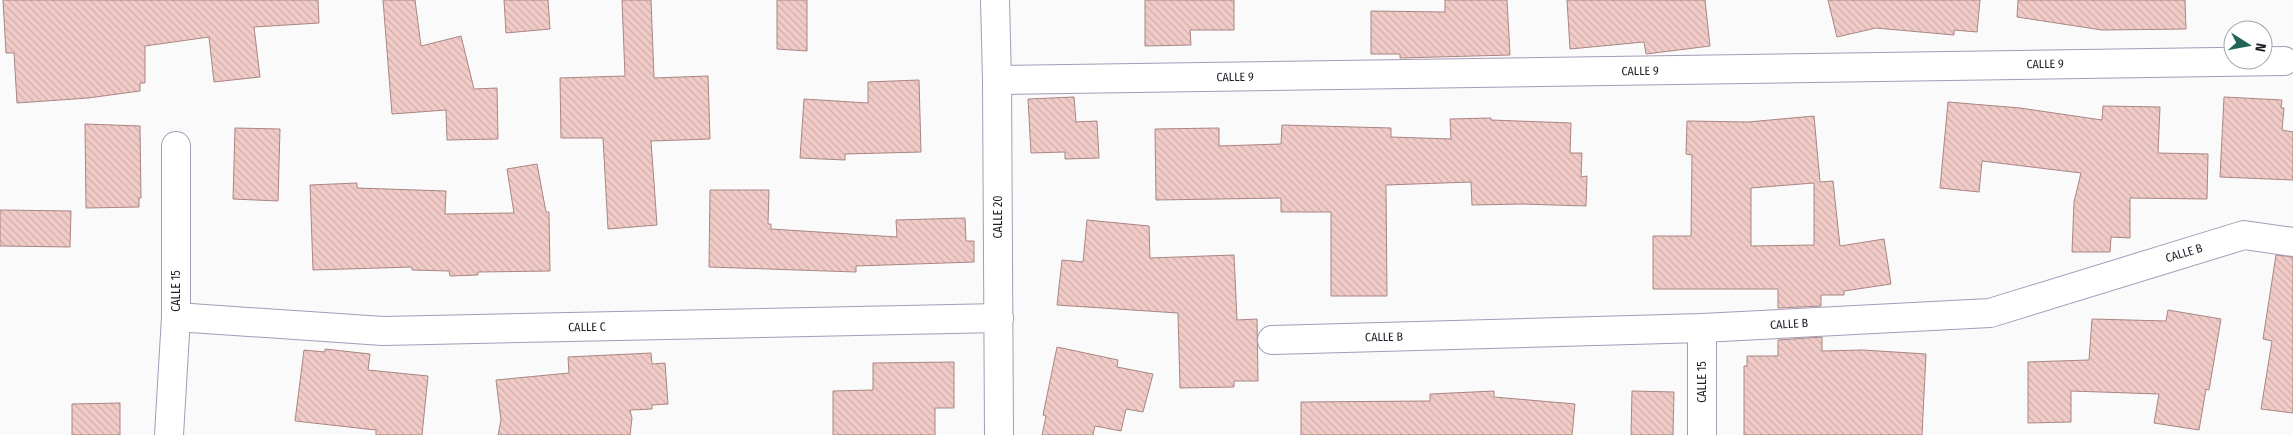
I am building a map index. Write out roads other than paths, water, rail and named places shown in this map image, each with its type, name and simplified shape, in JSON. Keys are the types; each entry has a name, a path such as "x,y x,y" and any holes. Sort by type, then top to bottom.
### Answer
{"street":[{"name":"CALLE 20","path":"995,0 999,435"},
{"name":"CALLE 9","path":"997,80 2284,61"},
{"name":"CALLE 15","path":"169,435 176,317 176,146"},
{"name":"CALLE B","path":"1272,340 1702,328 1990,313 2244,235 2293,242"},
{"name":"CALLE C","path":"176,317 383,331 998,318"},
{"name":"CALLE 15","path":"1702,328 1702,435"}]}
